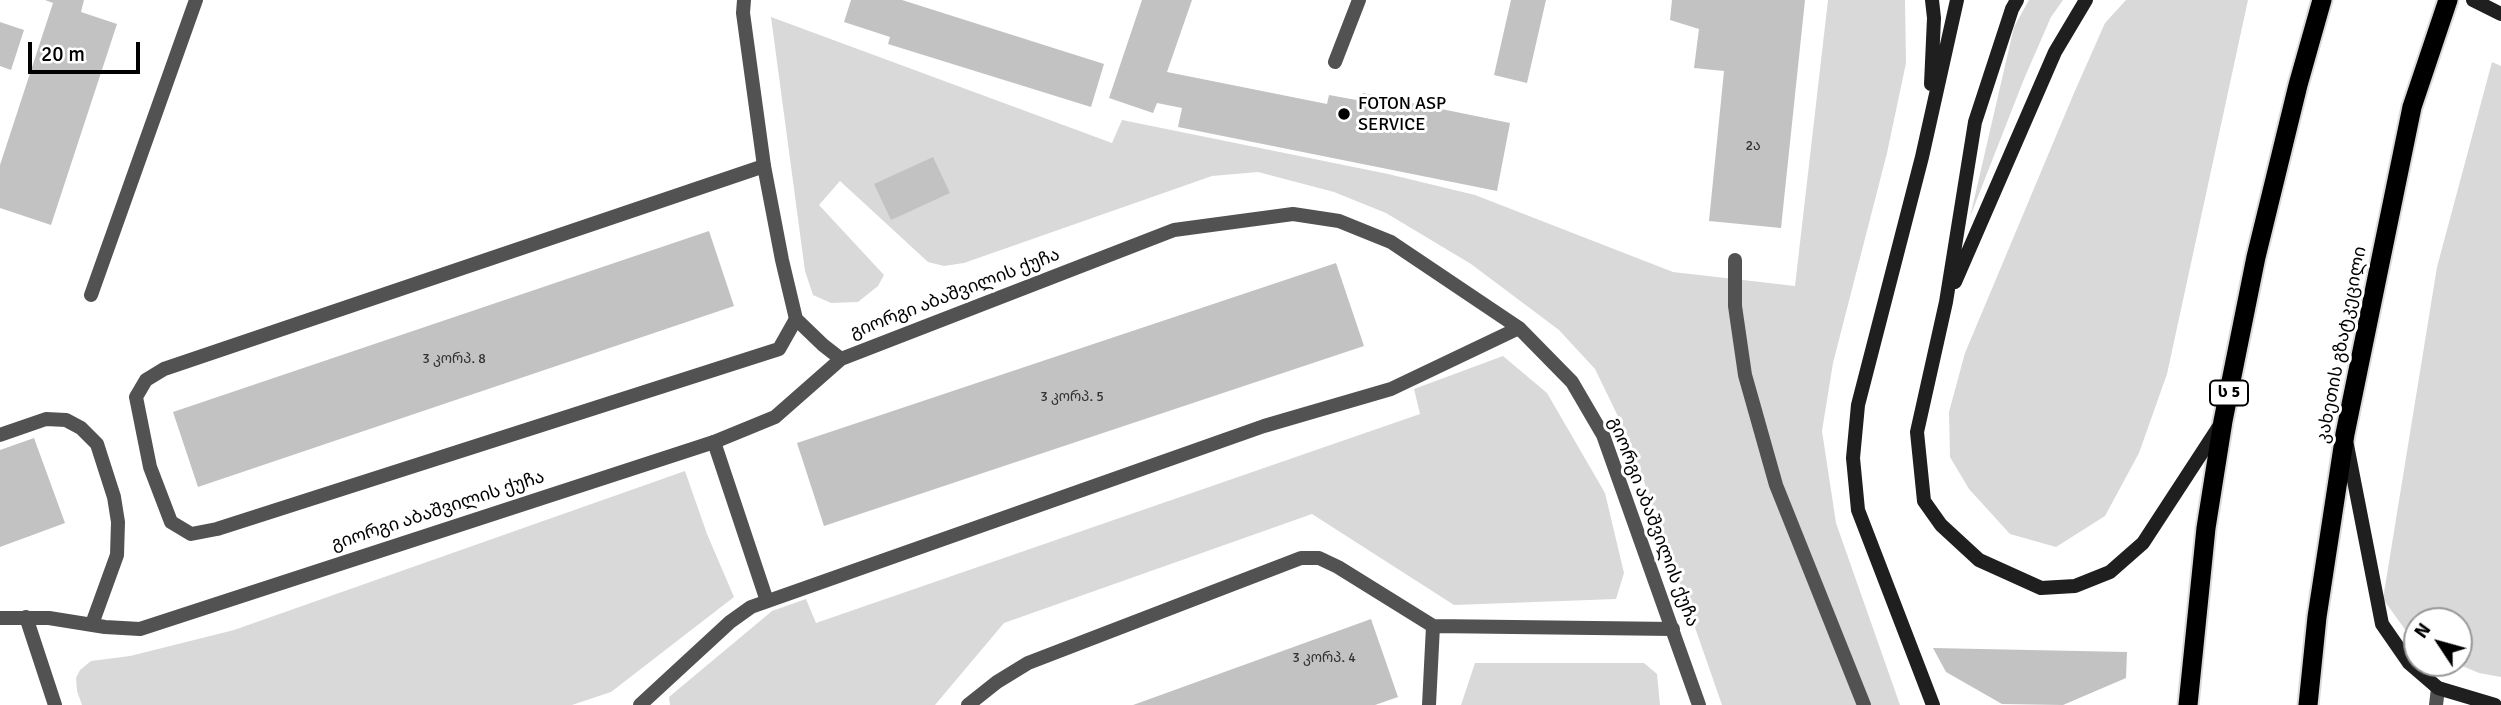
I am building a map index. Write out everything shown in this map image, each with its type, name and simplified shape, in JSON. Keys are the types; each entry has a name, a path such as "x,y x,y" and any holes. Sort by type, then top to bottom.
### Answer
{"highway":[{"name":"ს 5","path":"2188,705 2206,528 2223,421 2256,257 2298,85 2322,0"},
{"name":"კახეთის გზატკეცილი","path":"2308,705 2317,617 2345,434 2412,107 2448,0"}],"main road":[{"path":"1930,117 1934,18 1932,0"},
{"path":"1934,704 1858,510 1853,458 1858,405 1922,157 1958,0"},
{"path":"2017,0 1975,122 1946,302 1917,432 1924,501 1941,525 1979,560 2041,588 2075,586 2110,572 2143,543 2223,421"},
{"path":"1946,302 2055,52 2086,0"},
{"path":"2473,0 2501,14"},
{"path":"2345,434 2382,624 2409,663 2438,688 2495,705"}],"street":[{"path":"91,295 197,0"},
{"path":"744,0 743,13 764,166 796,319 841,359"},
{"path":"1335,62 1359,0"},
{"path":"764,166 164,369 146,380 136,397 149,467 171,522 191,534 217,529 779,349 796,319"},
{"name":"გიორგი აბაშვილის ქუჩა","path":"0,618 49,618 141,629 714,442 775,417 841,359 1174,230 1293,214 1339,221 1391,242 1519,328 1572,382 1603,435 1699,705"},
{"path":"1735,260 1735,306 1745,375 1776,485 1864,705"},
{"path":"640,705 730,622 751,607 1264,426 1391,389 1519,328"},
{"path":"0,435 46,419 66,420 81,428 97,444 114,497 118,522 117,555 92,624"},
{"path":"714,442 767,601"},
{"path":"968,705 997,682 1028,663 1301,558 1319,558 1338,567 1433,626 1673,629"},
{"path":"26,617 55,705"},
{"path":"1429,705 1433,626"},
{"path":"2437,705 2438,688"}],"shaded area":[{"path":"1828,0 1905,0 1906,63 1887,153 1833,363 1822,431 1836,523 1900,705 1722,705 1630,441 1595,369 1559,330 1471,264 1386,213 1334,192 1258,172 1212,176 964,263 944,266 928,262 840,181 819,205 884,275 878,286 858,302 831,303 813,295 805,271 771,17 1112,143 1122,120 1388,174 1475,195 1673,272 1795,286"},
{"path":"2029,0 2063,0 2051,17 2024,79 1970,217 2014,27"},
{"path":"2126,0 2248,0 2167,374 2139,453 2105,516 2056,547 2010,534 1969,489 1950,457 1949,412 1965,353 2074,93 2105,23"},
{"path":"2492,62 2501,66 2501,677 2473,670 2473,607 2403,607 2403,627 2383,599 2437,267"},
{"path":"1503,356 1547,393 1605,493 1624,573 1616,599 1454,605 1312,514 1004,623 935,705 670,705 669,697 772,611 806,599 816,623 1420,414 1414,389"},
{"path":"685,471 707,534 734,597 611,692 572,705 82,705 76,678 80,670 91,661 130,656 234,630"},
{"path":"1475,663 1644,663 1657,674 1660,705 1461,705"}],"building":[{"path":"45,0 84,0 81,12 117,24 51,225 0,208 0,165 53,3"},
{"path":"851,0 902,0 1104,64 1091,107 888,44 890,37 844,22"},
{"path":"1142,0 1192,0 1167,72 1327,104 1329,95 1362,101 1363,93 1510,123 1497,191 1178,127 1182,108 1157,103 1153,113 1109,98"},
{"path":"1511,0 1546,0 1527,83 1494,75"},
{"path":"1672,0 1805,0 1781,228 1709,221 1724,71 1694,68 1699,29 1670,20"},
{"path":"0,22 24,30 11,70 0,66"},
{"path":"933,157 950,193 891,220 874,184"},
{"path":"709,231 734,306 198,487 173,412"},
{"path":"1336,263 1364,346 824,526 797,443"},
{"path":"34,438 65,523 0,547 0,450"},
{"path":"1371,619 1398,697 1375,705 1133,705"},
{"path":"1933,648 2127,652 2126,678 2063,705 2002,704 1946,672"}],"place":[{"name":"FOTON ASP SERVICE","path":"1344,114"}]}
